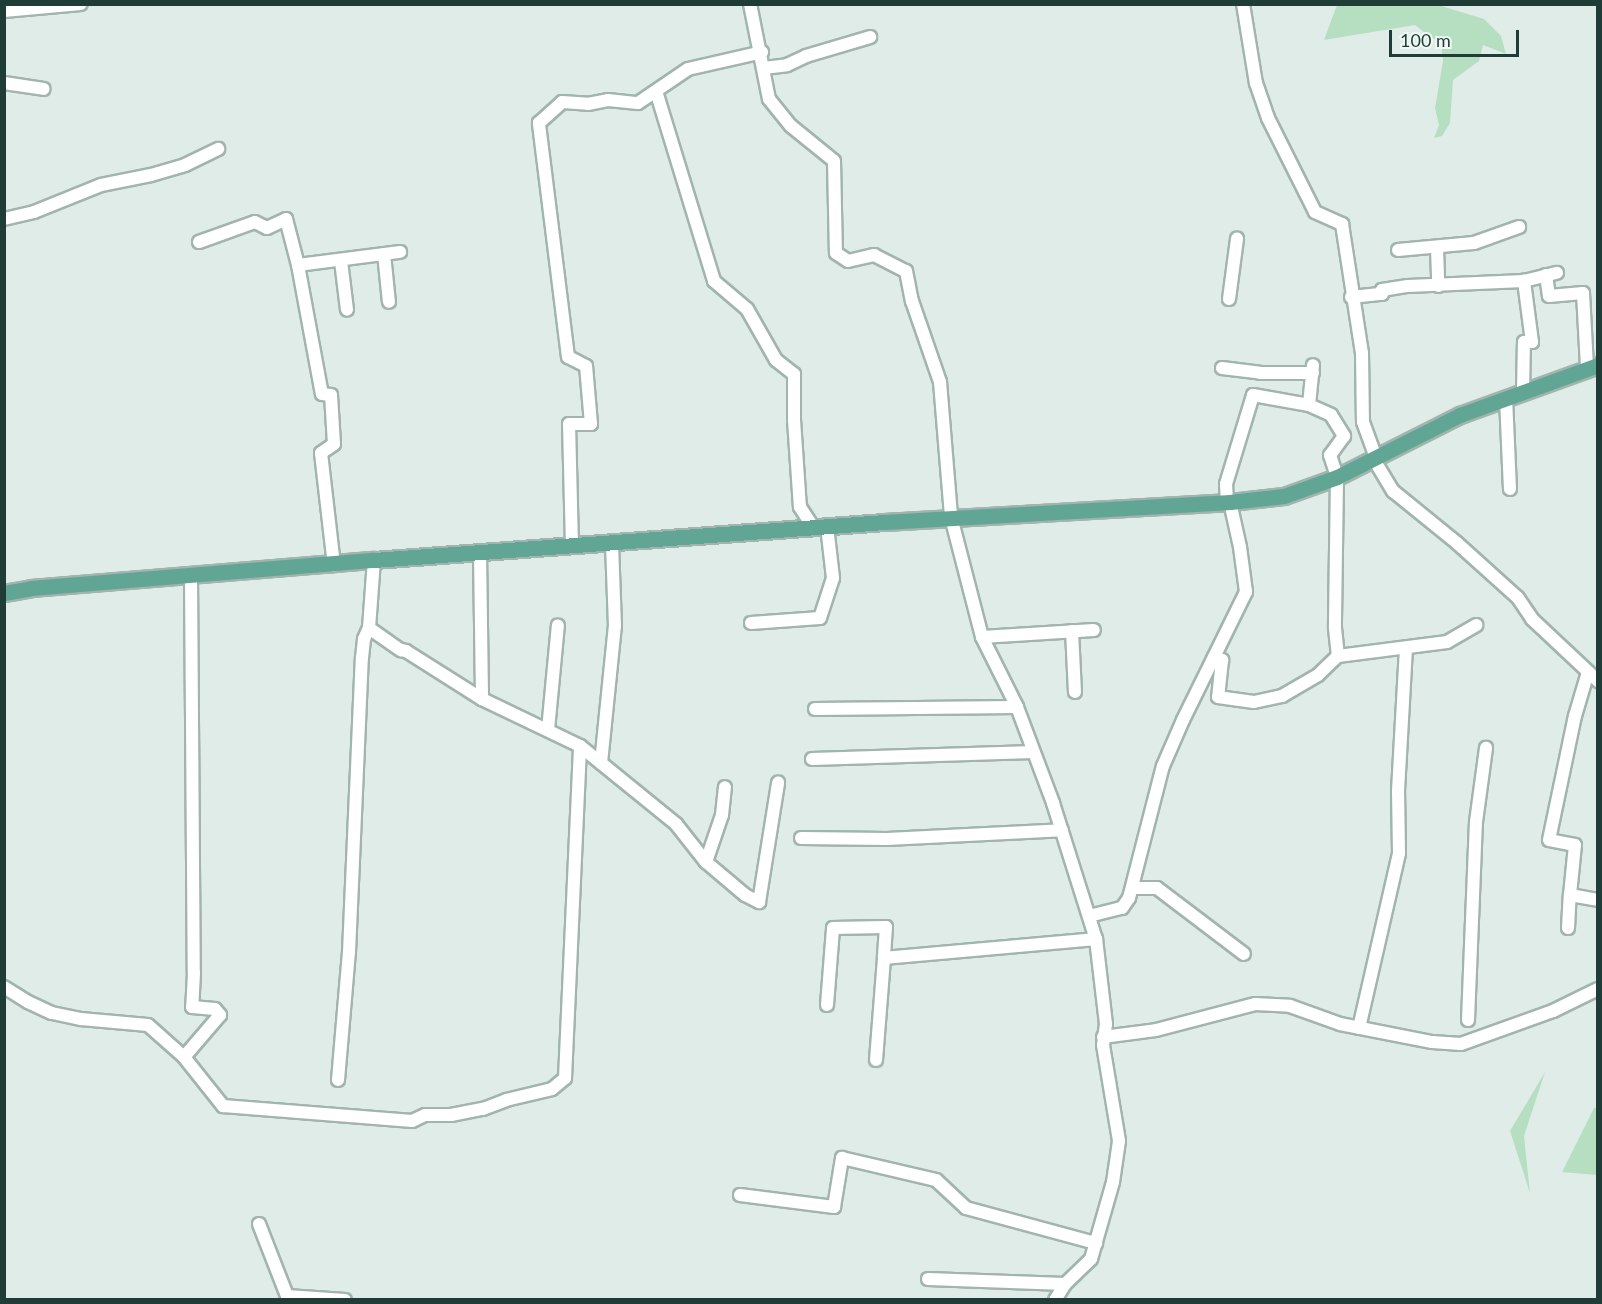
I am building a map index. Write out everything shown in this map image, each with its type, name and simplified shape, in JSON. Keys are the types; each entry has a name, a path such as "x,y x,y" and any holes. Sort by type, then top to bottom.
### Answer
{"main road":[{"path":"4,593 31,588 374,560 480,554 951,517 1229,502 1284,496 1338,477 1460,415 1592,367"}],"street":[{"path":"4,11 81,4"},
{"path":"750,4 762,52 770,99 791,126 834,160 836,253 848,261 874,255 906,271 912,301 940,382 951,517 982,637 1017,707 1062,830 1096,939 1106,1024 1102,1036 1119,1141 1113,1182 1091,1259 1065,1284 1055,1299"},
{"path":"1243,4 1256,82 1268,118 1315,212 1342,224 1351,297 1362,353 1364,422 1374,458 1393,491 1457,543 1518,598 1532,619 1593,676 1575,716 1549,840 1575,845 1568,928"},
{"path":"764,68 788,64 806,56 870,37"},
{"path":"572,546 569,424 591,424 586,366 568,357 539,123 562,102 588,104 608,100 638,103 688,69 762,52"},
{"path":"4,83 45,88"},
{"path":"656,91 714,281 747,309 776,360 794,374 794,420 800,507 820,527 833,578 820,618 751,623"},
{"path":"4,219 34,212 101,185 185,165 218,149"},
{"path":"199,242 255,222 267,228 286,219 298,265 322,394 331,395 334,444 321,453 334,565"},
{"path":"1398,250 1474,243 1519,227"},
{"path":"1229,299 1237,239"},
{"path":"1437,248 1438,285"},
{"path":"298,265 400,252"},
{"path":"384,254 389,302"},
{"path":"340,261 347,310"},
{"path":"1351,297 1382,294 1382,290 1408,286 1524,281 1552,274 1549,296 1583,293 1592,367"},
{"path":"1523,392 1524,342 1532,342 1524,281"},
{"path":"1222,368 1260,374 1313,369 1309,405"},
{"path":"1089,915 1122,908 1133,888 1163,766 1246,592 1240,547 1226,484 1254,395 1309,405 1331,415 1344,436 1330,455 1338,477 1335,628 1338,656"},
{"path":"1506,398 1510,489"},
{"path":"601,763 615,626 612,543"},
{"path":"480,554 482,699"},
{"path":"338,1080 349,952 362,658 364,639 369,628 374,560"},
{"path":"184,1057 220,1015 215,1009 192,1007 194,961 191,576"},
{"path":"548,730 558,625"},
{"path":"1214,657 1222,660 1218,697 1254,702 1282,696 1318,675 1338,656 1447,642 1477,625"},
{"path":"369,628 482,699 580,746 676,824 706,862 745,895 759,902 778,783"},
{"path":"982,637 1094,630"},
{"path":"1072,631 1076,692"},
{"path":"1359,1028 1399,853 1398,791 1406,649"},
{"path":"815,709 1017,707"},
{"path":"4,987 52,1013 81,1019 148,1025 184,1057 223,1106 412,1121 425,1115 451,1115 483,1109 506,1100 552,1089 565,1078 580,746"},
{"path":"1468,1020 1476,822 1486,748"},
{"path":"812,759 1033,752"},
{"path":"706,862 722,815 725,787"},
{"path":"801,838 910,838 1062,830"},
{"path":"1133,888 1157,888 1244,954"},
{"path":"1570,895 1598,900"},
{"path":"827,1005 833,928 886,927 876,1060"},
{"path":"884,958 1096,939"},
{"path":"1102,1036 1156,1030 1255,1004 1290,1006 1340,1024 1432,1042 1461,1044 1553,1011 1598,989"},
{"path":"740,1195 834,1207 842,1158 936,1180 966,1208 1096,1243"},
{"path":"259,1224 286,1296 345,1299"},
{"path":"928,1278 1065,1284"}],"green space":[{"path":"1337,5 1438,5 1484,19 1501,36 1506,54 1483,45 1479,61 1453,80 1450,123 1442,136 1434,138 1439,125 1435,108 1443,61 1441,42 1430,37 1415,25 1324,40"},
{"path":"1545,1072 1524,1136 1530,1193 1510,1131"},
{"path":"1594,1108 1597,1108 1597,1175 1562,1172"}]}
